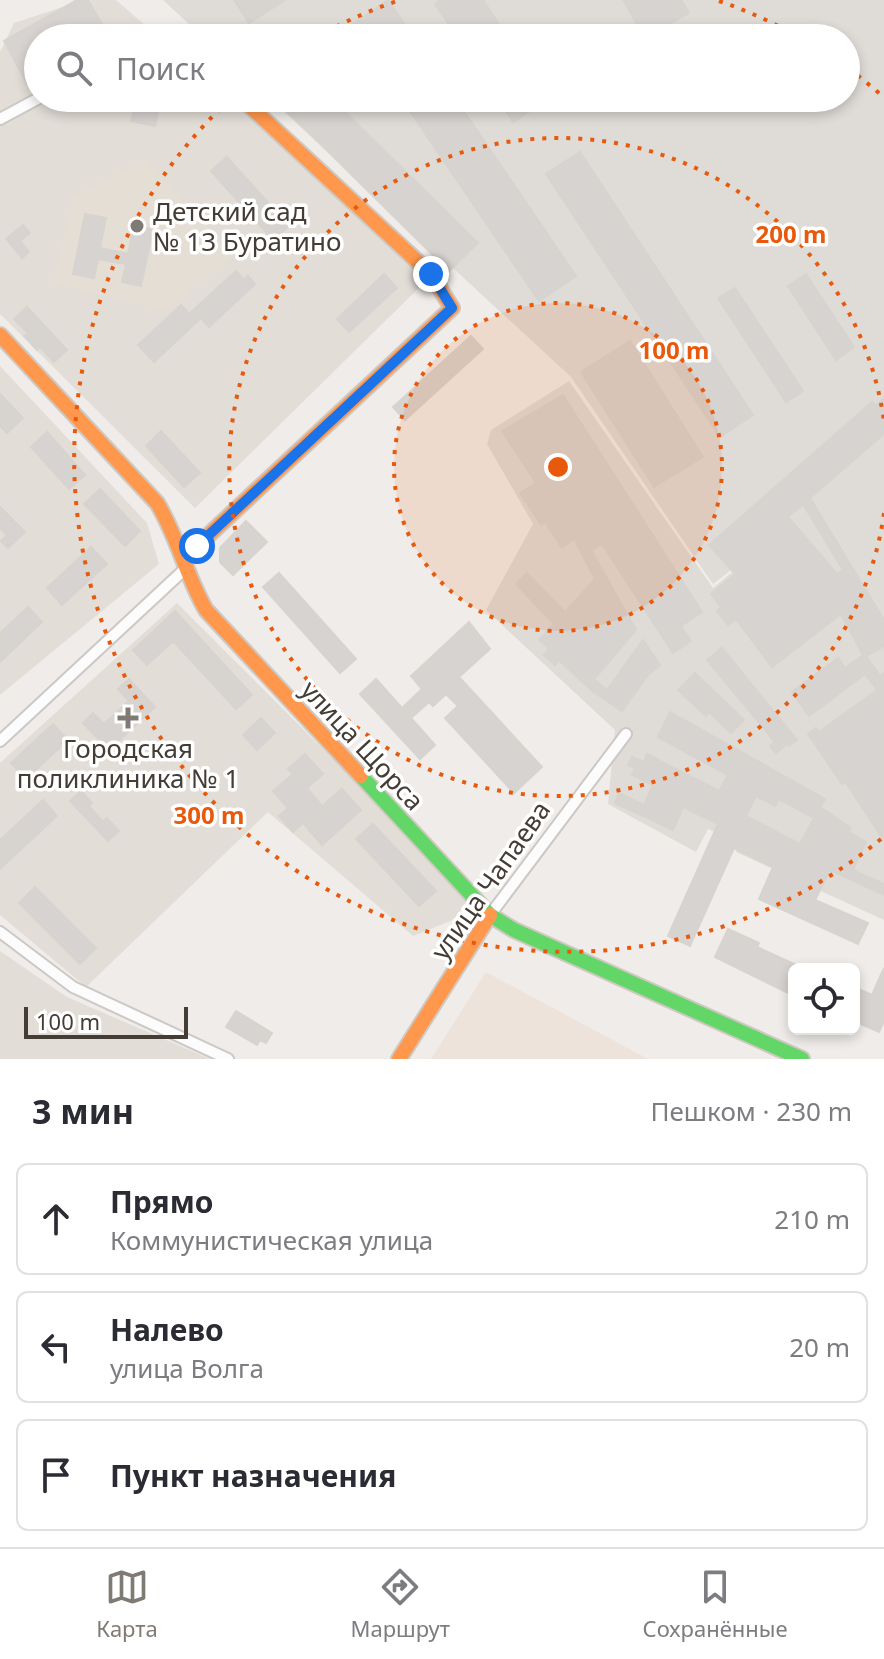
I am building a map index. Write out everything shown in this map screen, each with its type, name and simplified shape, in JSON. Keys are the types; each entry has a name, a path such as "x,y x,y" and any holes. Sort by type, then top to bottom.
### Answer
{"main road":[{"path":"184,562 197,546 452,308 431,274 256,112"},
{"name":"улица Щорса","path":"0,335 157,503 170,523 194,593 206,610 490,915 514,930 802,1059"},
{"name":"улица Чапаева","path":"399,1059 490,915"}],"street":[{"path":"0,119 24,106"},
{"path":"0,741 184,562"},
{"name":"улица Чапаева","path":"490,915 626,734"},
{"path":"0,932 73,987 228,1059"}],"shaded area":[{"path":"84,0 116,0 144,24 24,24 24,112 246,112 434,273 195,508 0,314 0,52 14,23"},
{"path":"163,0 884,0 884,920 736,852 740,843 708,829 696,852 608,804 615,730 486,610 533,524 487,444 491,430 569,381 713,588 782,531 713,584 571,377 284,112 860,112 860,24 189,24"},
{"name":"Детский сад № 13 Буратино","path":"145,159 234,255 168,311 53,283 74,197"},
{"path":"0,366 147,523 159,564 0,695"},
{"path":"177,603 482,908 413,936 268,812 86,987 0,915 0,763"},
{"path":"0,951 67,997 210,1059 0,1059"},
{"path":"486,972 648,1059 431,1059"}],"building":[{"path":"77,0 88,0 102,24 34,24"},
{"path":"234,0 285,0 249,23"},
{"path":"388,0 404,24 352,24"},
{"path":"440,0 483,0 499,24 449,24 435,4"},
{"path":"623,0 681,0 689,13 670,24 637,24"},
{"path":"24,30 24,78 4,41"},
{"path":"133,112 158,112 155,126 131,121"},
{"path":"288,112 345,112 478,243 449,271"},
{"path":"411,112 465,112 576,276 539,301"},
{"path":"506,112 528,112 513,122"},
{"path":"580,152 753,415 720,437 546,174"},
{"path":"227,157 289,226 273,240 211,171"},
{"path":"85,214 106,218 100,248 128,254 134,225 153,229 141,286 122,282 126,264 98,259 94,278 73,274"},
{"path":"23,225 30,233 20,241 29,252 22,258 6,239"},
{"path":"236,271 244,280 248,276 255,284 209,327 201,318 154,362 138,345 181,305 189,314"},
{"path":"384,274 397,288 349,332 337,319"},
{"path":"806,274 854,347 836,360 788,286"},
{"path":"735,288 803,391 786,402 718,298"},
{"path":"27,307 67,350 54,362 40,347 37,350 24,336 28,333 14,319"},
{"path":"471,336 483,349 405,420 393,407"},
{"path":"630,341 703,457 654,487 581,372"},
{"path":"0,394 23,418 7,433 0,426"},
{"path":"563,395 702,612 681,626 691,641 673,653 602,544 591,550 636,630 594,679 607,690 643,640 660,665 648,675 622,711 592,691 559,660 555,665 544,655 549,648 539,640 554,624 516,584 527,573 565,612 595,579 574,539 562,548 545,522 541,525 520,493 536,483 502,431"},
{"path":"884,398 884,434 810,498 884,620 884,646 866,656 880,676 884,673 884,841 845,781 842,784 808,734 816,728 819,732 877,690 865,674 809,716 792,692 838,658 845,668 863,655 841,614 772,667 736,619 728,625 717,611 721,607 711,594 735,574 709,545 872,402 875,406","holes":["803,504 843,570 837,574 788,517"]},
{"path":"161,431 200,473 184,487 146,446"},
{"path":"47,432 85,475 69,489 31,447"},
{"path":"100,489 140,531 125,546 84,504"},
{"path":"0,507 25,532 8,548 1,541 7,535 0,528"},
{"path":"246,521 267,542 233,575 220,562 220,548"},
{"path":"91,547 107,564 62,605 47,588"},
{"path":"279,573 356,659 340,673 263,587"},
{"path":"28,607 42,622 0,662 0,633"},
{"path":"175,611 252,695 236,709 173,641 147,665 133,650"},
{"path":"469,622 490,649 459,677 542,767 514,793 445,718 458,706 446,694 433,706 429,702 411,718 435,745 420,759 360,694 376,679 402,708 422,689 411,676"},
{"path":"722,648 797,740 789,746 787,744 776,753 770,746 775,742 707,660"},
{"path":"695,673 744,720 731,733 709,712 706,716 678,690"},
{"name":"Городская поликлиника № 1","path":"129,679 155,707 109,750 83,723 93,713 104,724 129,701 118,689"},
{"path":"670,712 825,799 820,807 866,842 853,870 884,884 884,895 830,870 815,900 868,923 858,944 759,899 773,867 734,848 690,946 668,936 718,824 683,807 673,830 615,803 619,793 644,805 653,785 632,775 635,768 628,765 632,757 644,762 647,754 719,791 728,775 658,737","holes":["756,796 775,806 779,799 814,818 800,844 746,816"]},
{"path":"261,718 275,733 257,750 243,735"},
{"path":"53,724 68,740 26,779 11,763"},
{"path":"305,754 323,774 307,788 322,806 342,789 361,810 322,845 303,823 293,832 279,816 288,808 273,791 293,774 288,769"},
{"path":"81,791 103,822 107,818 119,831 108,841 70,801"},
{"path":"43,800 57,816 0,869 0,840"},
{"path":"373,824 436,891 419,906 356,839"},
{"path":"35,887 96,948 80,964 19,903"},
{"path":"728,929 759,943 757,947 792,963 788,963 788,993 715,957"},
{"path":"884,968 884,1021 879,1032 860,1024 860,990 872,995"},
{"path":"236,1011 272,1033 266,1043 260,1040 257,1045 226,1027"}],"traffic: fast":[{"path":"361,776 490,915 514,930 802,1059"}],"traffic: slow":[{"path":"182,555 197,546 452,308 431,274 256,112"},
{"path":"0,335 157,503 206,610 361,776"},
{"path":"399,1059 490,915"}],"place":[{"name":"Детский сад № 13 Буратино","path":"137,226"},
{"name":"Городская поликлиника № 1","path":"128,718"}],"route":[{"path":"197,546 452,308 431,274"}]}
